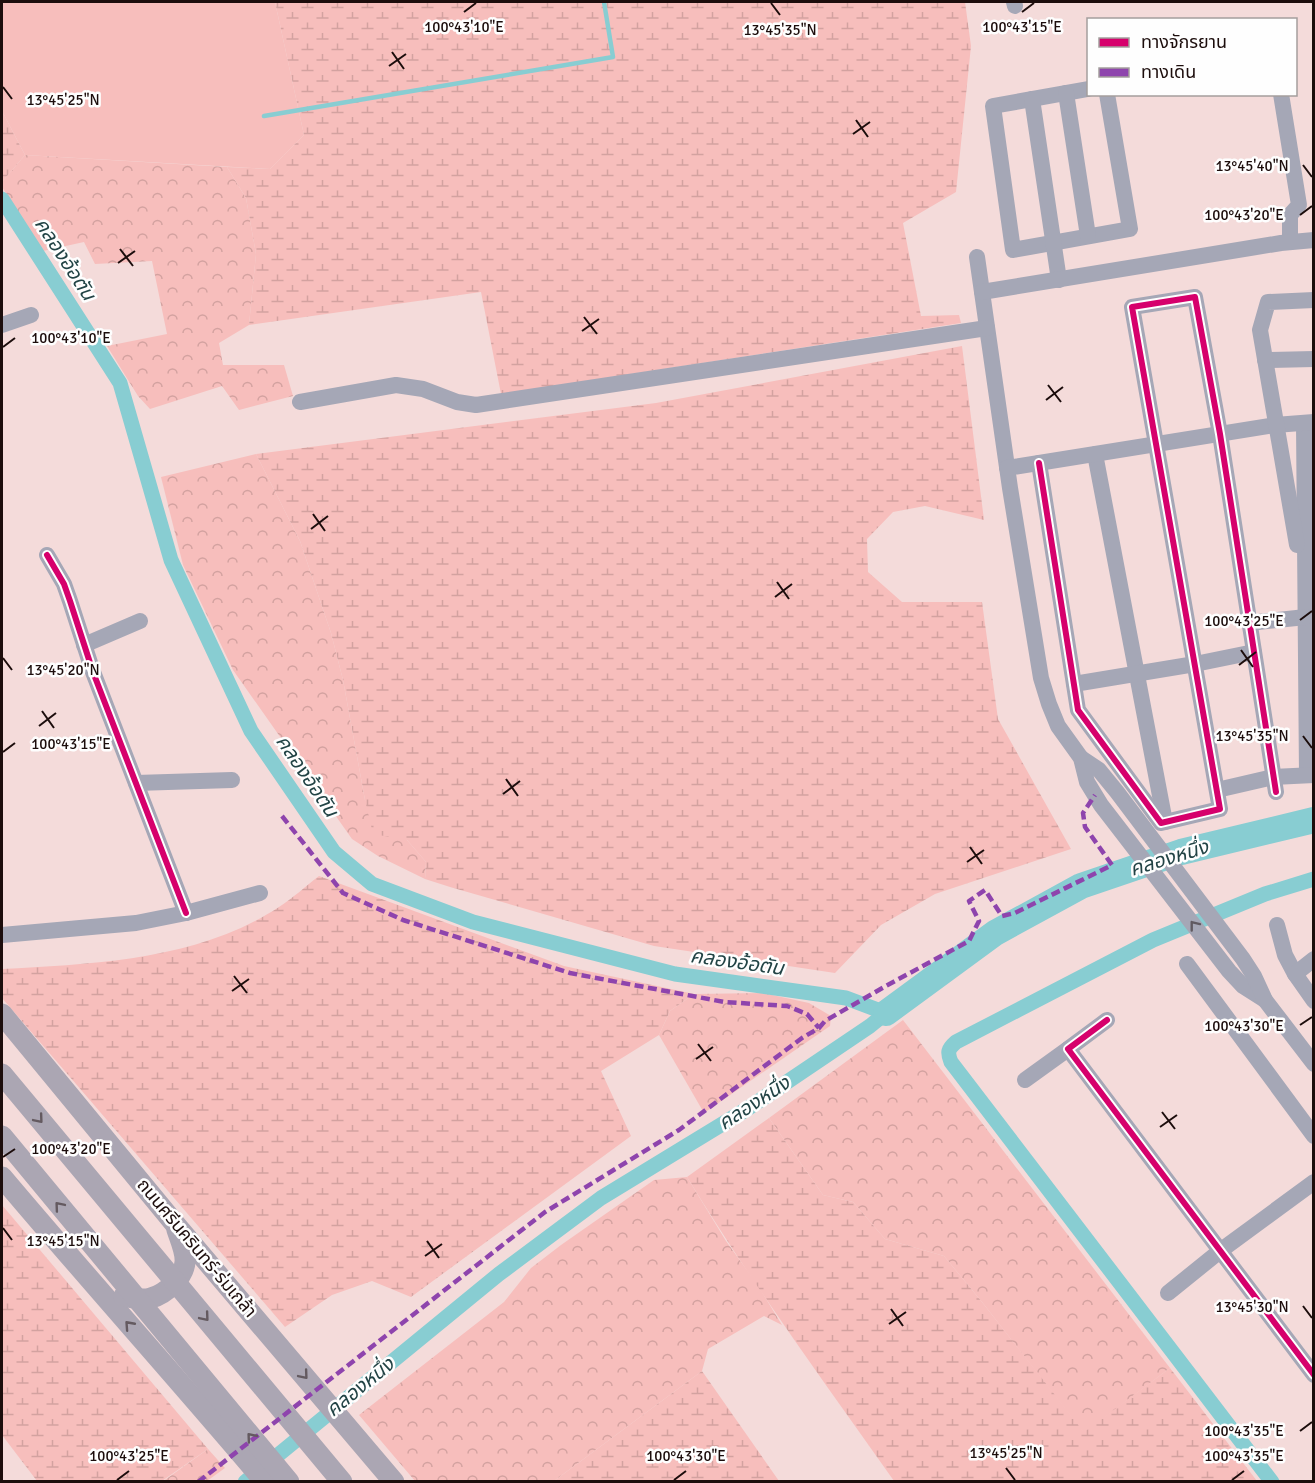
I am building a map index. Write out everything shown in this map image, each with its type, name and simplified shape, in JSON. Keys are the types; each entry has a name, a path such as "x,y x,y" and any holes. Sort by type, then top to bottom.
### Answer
{"main road":[{"name":"ถนนศรีนครินทร์-ร่มเกล้า","path":"2,1014 175,1224 394,1482"},
{"path":"2,1074 342,1482"},
{"path":"2,1136 289,1482"},
{"path":"2,1177 91,1283 182,1384 265,1482"},
{"path":"91,1283 137,1299 151,1298 170,1286 183,1271 185,1259 175,1224"}],"street":[{"path":"1087,89 993,106 1013,250 1130,229 1107,96"},
{"path":"1066,93 1088,236"},
{"path":"1281,96 1299,205 1290,215 1290,242"},
{"path":"1032,99 1059,280"},
{"path":"982,292 1314,240"},
{"path":"977,256 1007,468 1041,678 1058,726 1081,758 1099,770 1117,792 1243,959 1265,1000 1314,1064"},
{"path":"1039,463 1077,710 1161,823 1220,809 1132,308 1195,297 1220,434 1274,784"},
{"path":"1305,591 1260,330 1268,302 1314,300"},
{"path":"2,325 31,315"},
{"path":"300,402 396,385 423,389 457,402 476,405 987,328"},
{"path":"1265,360 1314,358"},
{"path":"1007,468 1275,425 1309,423 1305,591 1310,775 1274,784 1217,790"},
{"path":"1095,454 1165,822"},
{"path":"47,555 64,584 84,645 186,913"},
{"path":"1249,623 1306,616"},
{"path":"84,645 140,621"},
{"path":"1074,684 1254,652"},
{"path":"1081,758 1087,782 1101,805 1229,971 1243,986 1265,1000"},
{"path":"136,783 232,780"},
{"path":"4,937 136,923 186,913 260,893"},
{"path":"1277,925 1285,956 1294,974 1314,1001"},
{"path":"1294,974 1314,959"},
{"path":"1187,964 1314,1136"},
{"path":"1025,1080 1107,1020"},
{"path":"1068,1049 1314,1375"},
{"path":"1168,1293 1220,1251 1314,1182"}],"green space":[{"path":"2,2 275,2 304,135 270,169 25,155 2,111"},
{"path":"275,2 965,2 971,46 956,192 903,223 921,316 959,315 961,323 501,394 481,292 249,325 256,254 246,198 227,167 270,169 304,135"},
{"path":"2,111 25,155 2,182"},
{"path":"25,155 227,167 246,198 256,254 249,325 219,343 223,365 284,365 293,396 239,410 222,386 150,409 138,396 107,346 167,334 152,261 95,264 84,242 43,251 2,187 2,182"},
{"path":"962,346 984,520 925,506 893,512 867,539 868,572 902,602 982,602 998,719 1071,849 935,894 881,925 835,973 654,946 450,887 425,879 426,862 407,840 373,834 343,680 331,633 300,541 256,454 656,403"},
{"path":"256,454 300,541 331,633 343,680 365,800 407,840 426,862 425,879 378,856 352,839 233,670 183,565 161,477"},
{"path":"319,876 564,966 694,994 670,1011 659,1035 601,1071 631,1136 411,1297 372,1281 332,1295 285,1327 2,998 2,969 109,961 180,949 248,925 284,903"},
{"path":"763,993 809,1003 831,1016 830,1026 704,1113 659,1035 670,1011 694,994"},
{"path":"903,1020 1170,1368 1084,1433 944,1256 885,1239 853,1202 823,1195 769,1118"},
{"path":"769,1118 823,1195 853,1202 885,1239 944,1256 1084,1432 1170,1368 1257,1481 894,1481 762,1293 687,1177"},
{"path":"687,1177 782,1325 764,1316 708,1349 702,1371 554,1481 415,1481 359,1415 504,1302 531,1268 561,1245 654,1180"},
{"path":"2,1205 208,1449 162,1481 37,1481 2,1435"},
{"path":"702,1371 779,1481 554,1481"},
{"path":"208,1449 225,1468 207,1481 162,1482"}],"waterway":[{"path":"264,116 613,57 604,2"},
{"name":"คลองอ้อตัน","path":"2,199 120,383 171,560 251,731 334,852 372,884 473,922 675,974 846,998 886,1013"},
{"name":"คลองหนึ่ง","path":"886,1013 995,933 1081,886 1181,852 1314,820"},
{"path":"1272,1482 951,1062 949,1053 956,1042 1153,940 1265,894 1314,879"},
{"name":"คลองหนึ่ง","path":"245,1482 499,1274 601,1198 747,1109 886,1013"}],"marked path":[{"path":"198,1482 545,1212 679,1130 802,1038 819,1028 825,1021 969,941 979,921 969,901 985,890 1002,916 1015,913 1112,865 1085,827 1083,813 1095,795"},
{"path":"282,816 343,893 403,920 570,973 724,1002 787,1006 807,1014 819,1028"}],"cycle path":[{"path":"1039,463 1078,710 1161,823 1220,809 1132,307 1195,297 1220,434 1276,792"},
{"path":"47,555 64,584 93,672 186,913"},
{"path":"1107,1020 1068,1049 1314,1375"}]}
